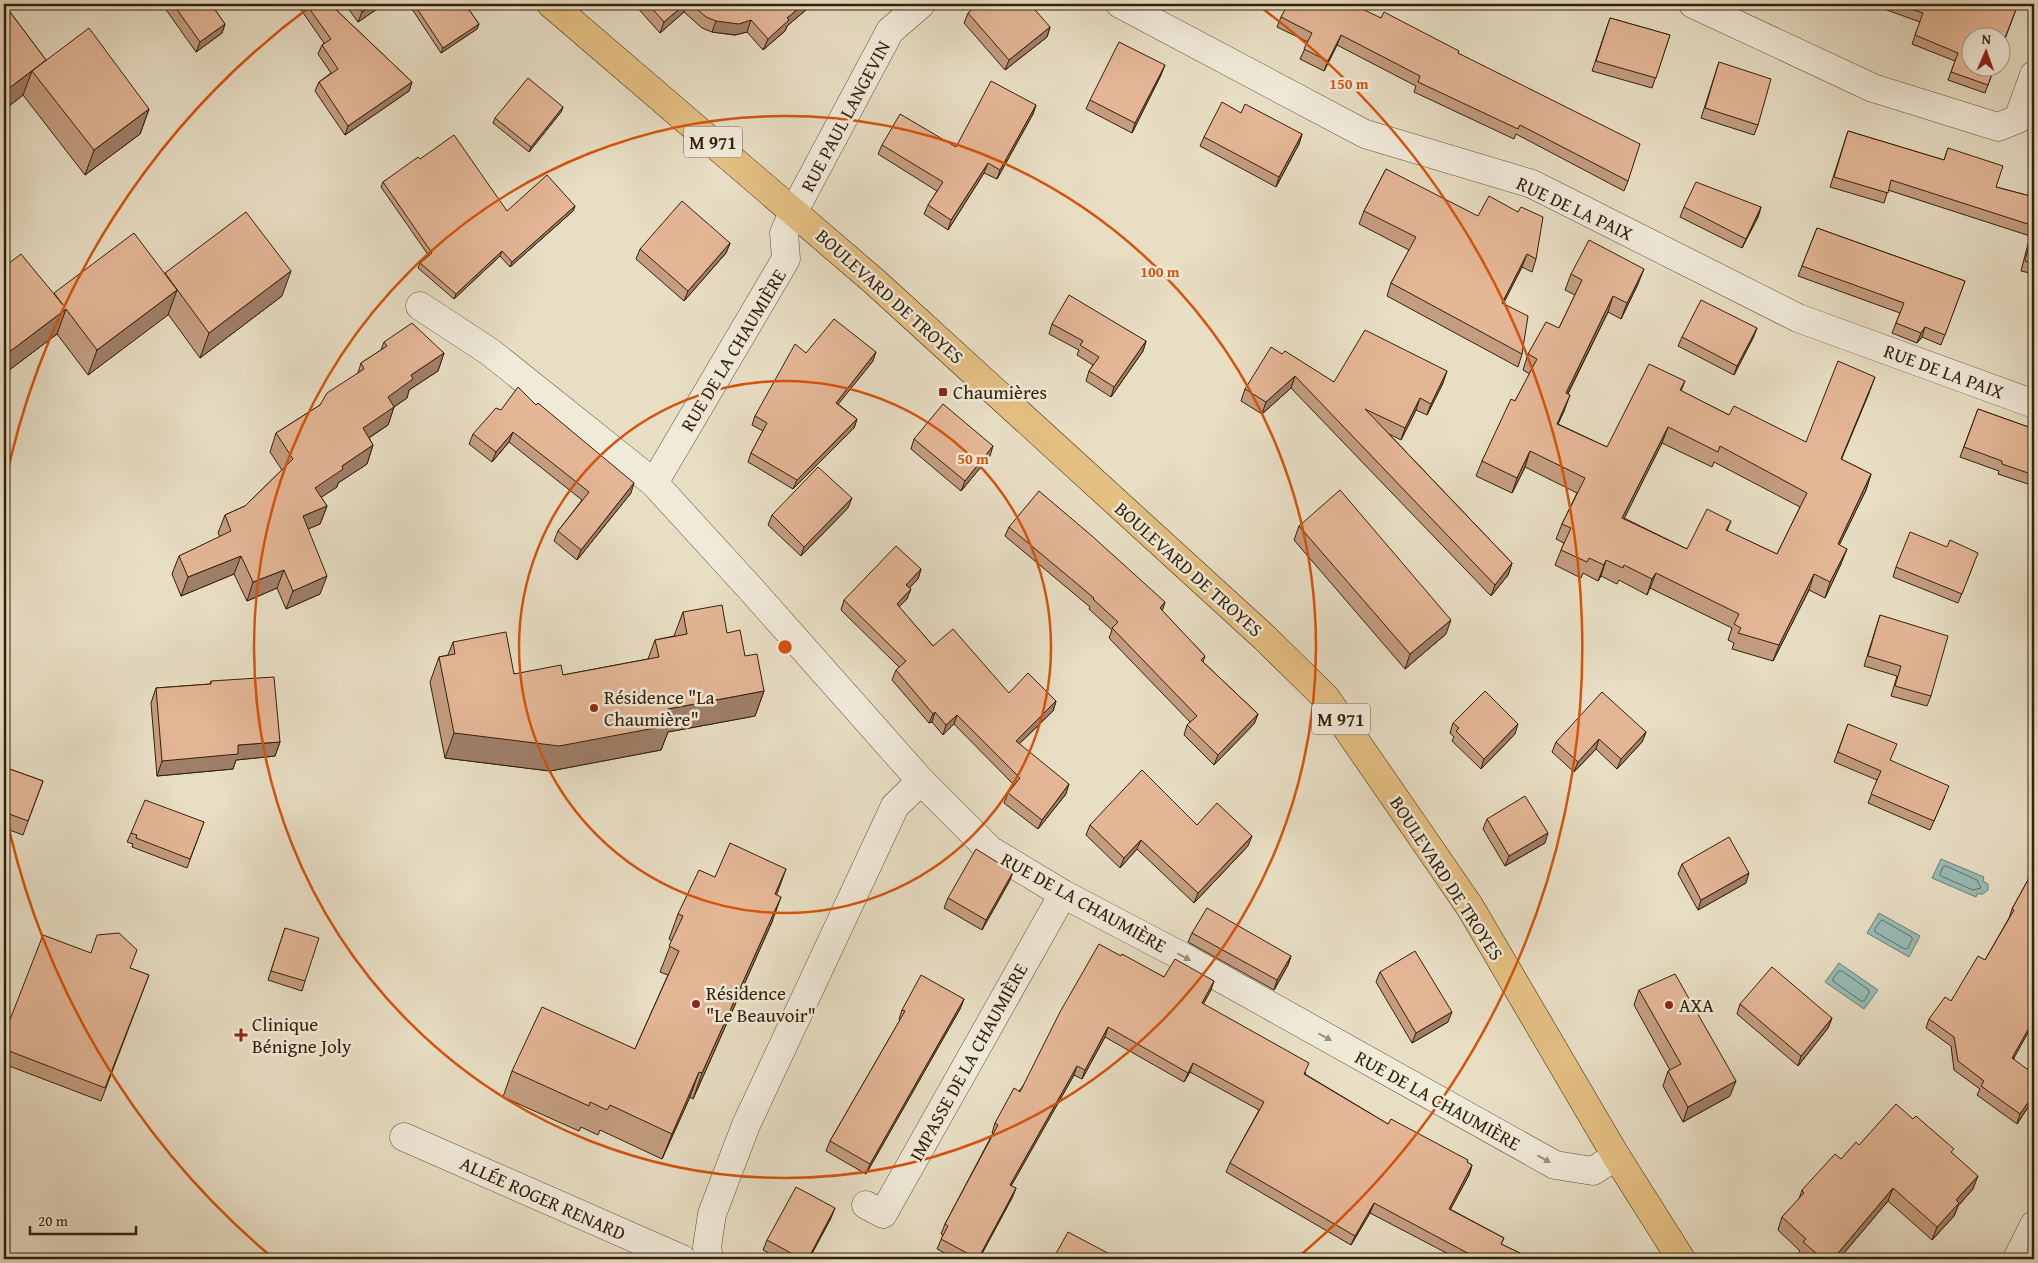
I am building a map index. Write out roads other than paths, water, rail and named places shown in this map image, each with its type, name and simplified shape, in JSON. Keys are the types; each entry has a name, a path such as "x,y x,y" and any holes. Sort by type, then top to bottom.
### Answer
{"main road":[{"name":"BOULEVARD DE TROYES","path":"551,4 890,295 1257,631 1326,698 1470,907 1616,1156 1681,1259"}],"street":[{"name":"RUE PAUL LANGEVIN","path":"794,211 890,32 921,4"},
{"name":"RUE DE LA PAIX","path":"1120,4 1365,134 1532,184 1798,318 2034,404"},
{"path":"1693,4 1873,88 1998,127 2018,119 2034,75"},
{"name":"RUE DE LA CHAUMIÈRE","path":"654,483 786,259 784,233 794,211"},
{"name":"RUE DE LA CHAUMIÈRE","path":"420,306 490,352 654,483 749,586 921,781 990,850 1063,894 1183,957 1555,1165 1593,1171 1616,1156"},
{"path":"708,1259 707,1247 712,1214 746,1125 895,806 921,781"},
{"name":"IMPASSE DE LA CHAUMIÈRE","path":"866,1205 883,1214 1063,894"},
{"name":"ALLÉE ROGER RENARD","path":"404,1137 682,1259"},
{"path":"2017,1259 2034,1225"}],"water":[{"path":"1941,859 1984,877 1983,881 1988,884 1988,890 1983,894 1977,894 1976,897 1932,878"},
{"path":"1879,913 1920,936 1909,957 1867,933"},
{"path":"1839,963 1878,990 1864,1009 1825,982"}],"place":[{"name":"Chaumières","path":"943,392"},
{"name":"Résidence \"La Chaumière\"","path":"594,708"},
{"name":"Résidence \"Le Beauvoir\"","path":"696,1004"},
{"name":"AXA","path":"1669,1005"},
{"name":"Clinique Bénigne Joly","path":"241,1035"}]}
